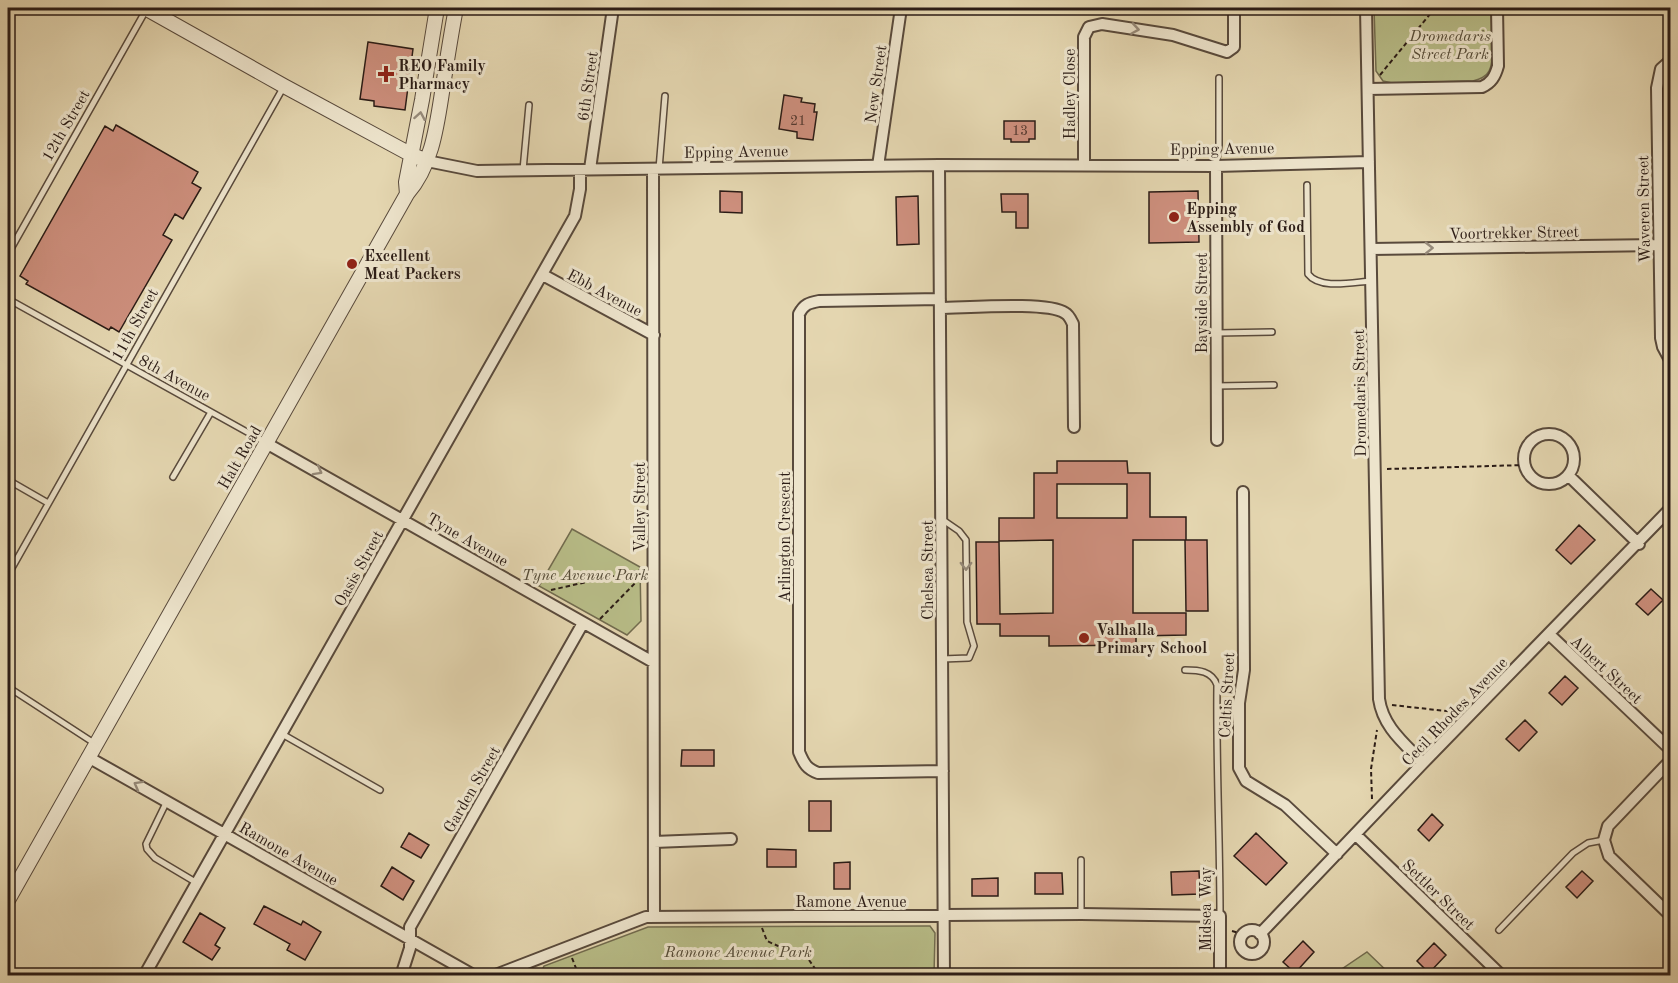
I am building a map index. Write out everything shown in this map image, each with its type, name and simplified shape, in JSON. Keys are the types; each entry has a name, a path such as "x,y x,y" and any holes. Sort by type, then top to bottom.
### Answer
{"street":[{"name":"Epping Avenue","path":"146,8 410,154 477,171 939,165 1216,166 1369,162"},
{"name":"Halt Road","path":"8,900 406,194 410,154 418,126 437,8"},
{"path":"406,194 416,183 427,160 436,130 456,8"},
{"name":"6th Street","path":"585,169 613,8"},
{"name":"New Street","path":"878,166 901,8"},
{"name":"Hadley Close","path":"1084,165 1084,37 1089,27 1097,24 1173,35 1222,51 1231,50 1234,47 1233,8"},
{"name":"Dromedaris Street","path":"1366,8 1380,707 1390,729 1423,763"},
{"path":"1368,89 1482,87 1488,84 1493,79 1498,66 1497,8"},
{"name":"Waveren Street","path":"1671,61 1660,69 1657,88 1662,343 1671,360"},
{"name":"Chelsea Street","path":"939,165 944,975"},
{"name":"Bayside Street","path":"1216,166 1217,440"},
{"name":"Oasis Street","path":"144,975 543,275 575,216 585,169"},
{"name":"Valley Street","path":"654,917 656,169"},
{"name":"Voortrekker Street","path":"1371,249 1659,245"},
{"name":"Ebb Avenue","path":"543,275 654,335"},
{"name":"Arlington Crescent","path":"940,304 819,301 808,303 802,307 799,314 799,740 804,763 809,770 818,774 943,771"},
{"path":"940,304 1043,307 1064,312 1070,317 1073,324 1074,427"},
{"path":"1545,434 1556,434 1565,439 1574,451 1574,467 1569,476 1556,484 1541,483 1529,474 1524,455 1531,441 1545,434"},
{"name":"Tyne Avenue","path":"266,443 653,662"},
{"path":"1569,476 1639,544"},
{"name":"Celtis Street","path":"1243,492 1244,670 1239,703 1239,768 1246,781 1285,804 1337,854"},
{"name":"Cecil Rhodes Avenue","path":"1243,934 1241,947 1247,953 1260,951 1263,947 1263,938 1260,934 1671,509"},
{"name":"Garden Street","path":"401,975 410,948 410,927 583,623"},
{"name":"Albert Street","path":"1550,635 1671,749"},
{"name":"Ramone Avenue","path":"88,757 475,975"},
{"path":"1671,761 1608,826 1604,840 1609,856 1671,915"},
{"name":"Settler Street","path":"1356,835 1502,975"},
{"path":"654,842 731,840"},
{"name":"Ramone Avenue","path":"494,975 646,917 1081,914 1220,916"},
{"name":"Midsea Way","path":"1220,916 1220,975"},
{"path":"1243,934 1252,930 1260,934"}],"lane":[{"name":"12th Street","path":"8,254 146,8"},
{"path":"1216,166 1219,145 1220,78"},
{"name":"11th Street","path":"8,575 284,86"},
{"path":"656,169 665,96"},
{"path":"523,170 529,105"},
{"path":"1307,185 1308,274 1312,279 1328,283 1371,281"},
{"name":"8th Avenue","path":"8,298 266,443"},
{"path":"1216,333 1272,332"},
{"path":"1217,386 1274,385"},
{"path":"174,477 211,412"},
{"path":"8,480 48,503"},
{"path":"941,519 959,531 966,540 967,622 974,646 969,658 942,659"},
{"name":"Midsea Way","path":"1185,670 1208,673 1216,683 1220,916"},
{"path":"8,687 96,744"},
{"path":"282,734 380,790"},
{"path":"167,801 146,844 147,849 154,858 197,883"},
{"path":"1499,930 1573,853 1588,843 1604,840"},
{"path":"1081,914 1082,860"}],"path":[{"path":"1368,89 1435,8"},
{"path":"1376,470 1525,465"},
{"path":"545,591 640,570"},
{"path":"597,622 644,573"},
{"path":"1373,817 1371,769 1380,707 1472,713"},
{"path":"757,917 767,941 809,960 820,975"},
{"path":"1229,933 1234,931 1243,934"},
{"path":"568,947 579,975"}],"green space":[{"name":"Dromedaris Street Park","path":"1374,8 1491,8 1493,49 1489,71 1480,79 1473,81 1392,83 1383,81 1376,71"},
{"name":"Tyne Avenue Park","path":"572,529 640,567 641,621 627,635 539,586"},
{"name":"Ramone Avenue Park","path":"930,926 935,933 934,975 545,976 540,974 544,966 648,927"},
{"path":"1367,952 1391,975 1333,975"}],"building":[{"name":"REO Family Pharmacy","path":"368,42 413,49 405,110 374,106 374,101 360,99"},
{"path":"784,95 802,98 801,102 815,104 814,112 817,112 813,140 797,138 797,132 779,129"},
{"path":"1004,121 1035,121 1035,139 1029,139 1029,142 1011,142 1011,139 1004,139"},
{"path":"116,125 198,172 192,183 201,188 183,219 175,214 163,235 172,240 119,332 111,327 109,330 26,284 28,281 20,276 105,126 113,131"},
{"path":"720,191 742,192 742,213 720,212"},
{"name":"Epping Assembly of God","path":"1198,191 1199,242 1149,243 1149,192"},
{"path":"1001,194 1028,194 1028,228 1016,228 1016,212 1002,212"},
{"path":"918,196 919,244 897,245 896,197"},
{"path":"1057,461 1127,461 1128,473 1150,473 1150,517 1186,517 1186,540 1133,540 1133,613 1186,613 1186,635 1136,636 1136,645 1049,646 1049,636 1000,636 1000,624 977,624 976,542 999,542 1000,614 1053,613 1053,540 999,541 999,518 1034,518 1034,473 1057,473","holes":["1057,484 1127,484 1127,518 1057,518"]},
{"path":"1579,525 1595,540 1571,564 1556,550"},
{"path":"1185,540 1207,540 1208,611 1186,611"},
{"path":"1651,589 1663,600 1648,615 1636,604"},
{"path":"1565,676 1578,688 1562,705 1549,693"},
{"path":"1525,720 1537,732 1519,751 1506,739"},
{"path":"682,750 714,750 714,766 681,766"},
{"path":"809,801 831,801 831,831 809,831"},
{"path":"1432,814 1443,825 1429,841 1418,830"},
{"path":"409,833 429,845 421,858 401,847"},
{"path":"1256,833 1287,863 1266,885 1234,856"},
{"path":"767,849 796,850 796,867 767,867"},
{"path":"850,862 850,889 834,889 834,863"},
{"path":"392,867 414,881 403,900 381,886"},
{"path":"1199,871 1200,894 1172,895 1171,872"},
{"path":"1582,871 1593,881 1577,898 1566,887"},
{"path":"1035,873 1062,873 1063,894 1035,894"},
{"path":"998,878 998,896 972,896 972,879"},
{"path":"264,906 301,925 303,921 321,932 305,960 287,950 290,944 254,924"},
{"path":"200,913 225,928 215,945 220,948 212,960 183,942"},
{"path":"1303,941 1314,952 1295,973 1283,962"},
{"path":"1434,943 1446,955 1429,973 1417,961"}],"place":[{"name":"REO Family Pharmacy","path":"386,74"},
{"name":"Epping Assembly of God","path":"1174,217"},
{"name":"Excellent Meat Packers","path":"352,264"},
{"name":"Valhalla Primary School","path":"1084,638"}]}
